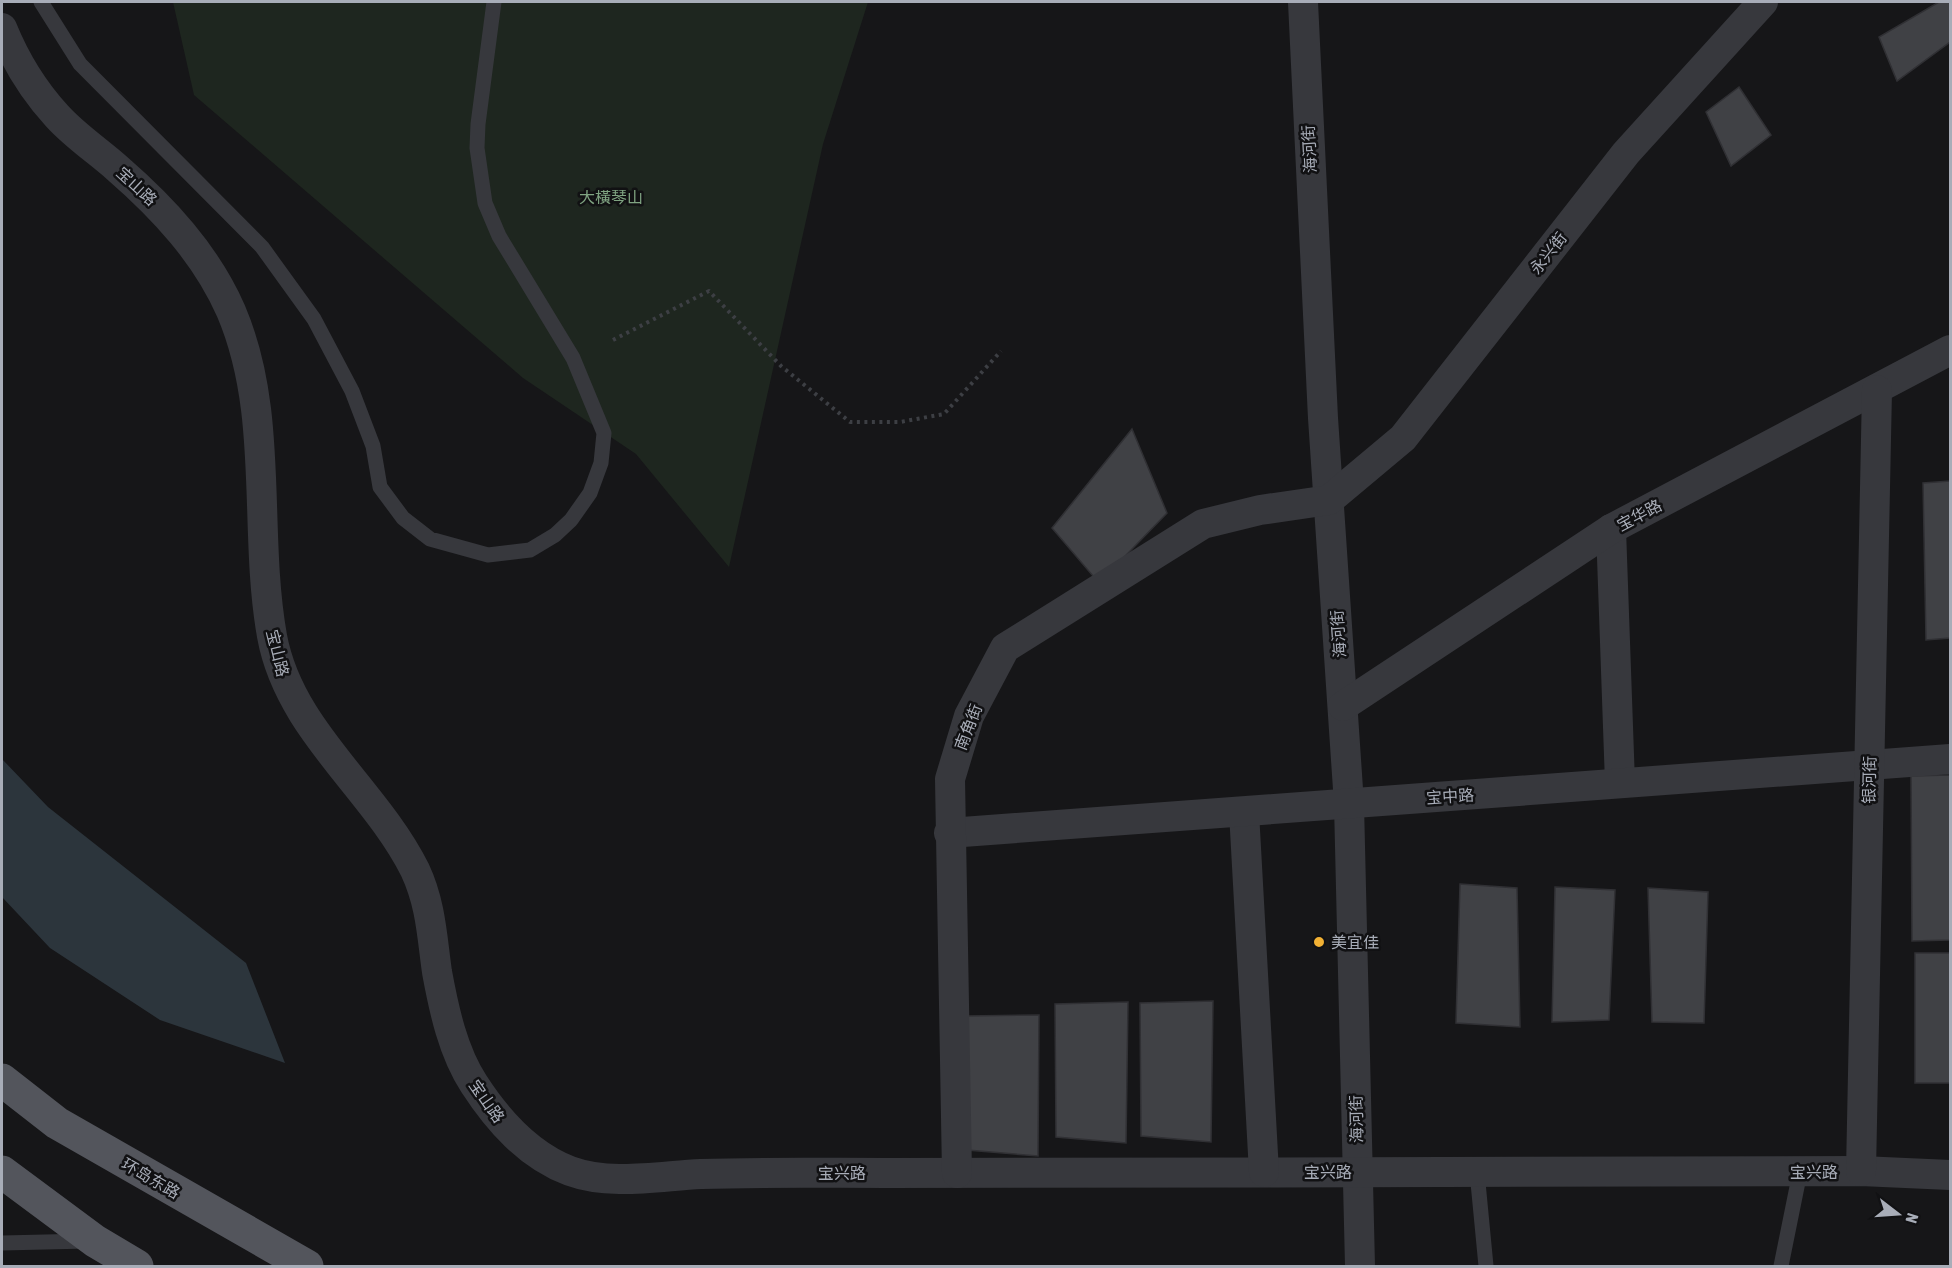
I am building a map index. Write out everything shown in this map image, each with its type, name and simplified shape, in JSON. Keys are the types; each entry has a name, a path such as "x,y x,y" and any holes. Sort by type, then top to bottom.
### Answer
{"main road":[{"name":"环岛东路","path":"2,1080 57,1124 307,1266"},
{"path":"2,1172 95,1241 137,1266"}],"street":[{"name":"海河街","path":"1303,2 1329,500 1349,804 1360,1266"},
{"name":"永兴街","path":"1329,500 1402,438 1626,153 1763,2"},
{"name":"宝山路","path":"2,28 15,62 58,118 172,219 202,262 231,311 254,390 261,468 263,561 272,635 281,673 304,718 392,829 418,876 432,917 437,969 449,1026 470,1079 511,1134 534,1152 573,1172 618,1179 706,1174"},
{"name":"宝华路","path":"1343,706 1611,529 1950,350"},
{"name":"银河街","path":"1861,1171 1877,390"},
{"name":"南角街","path":"957,1173 949,833 950,779 966,726 1005,648 1203,524 1260,510 1329,500"},
{"path":"1611,529 1620,783"},
{"name":"宝中路","path":"949,833 1950,759"},
{"path":"1244,812 1264,1172"},
{"name":"宝兴路","path":"706,1174 1861,1171 1950,1175"}],"lane":[{"path":"41,2 80,64 262,247 314,319 352,391 373,446 380,487 403,518 430,539 488,555 530,550 555,535 571,520 590,493 601,463 604,433 573,358 499,236 485,202 477,148 478,124 494,2"},
{"path":"1477,1172 1486,1266"},
{"path":"1781,1266 1800,1172"},
{"path":"2,1243 95,1241"}],"path":[{"path":"613,340 709,291 781,366 850,422 900,422 945,414 1001,351"}],"green space":[{"name":"大橫琴山","path":"173,2 868,2 823,144 729,567 636,454 523,378 194,95"}],"shaded area":[{"path":"2,759 48,807 246,963 285,1063 160,1020 50,948 2,897"}],"building":[{"path":"1939,2 1950,2 1950,42 1897,81 1879,37"},
{"path":"1739,87 1771,135 1731,166 1706,112"},
{"path":"1132,429 1167,513 1099,583 1052,528"},
{"path":"1950,481 1950,638 1926,640 1923,483"},
{"path":"1950,775 1950,940 1912,941 1911,776"},
{"path":"1460,884 1517,888 1520,1027 1456,1023"},
{"path":"1555,887 1615,890 1609,1020 1552,1022"},
{"path":"1648,888 1708,892 1704,1023 1652,1022"},
{"path":"1915,953 1950,953 1950,1083 1915,1083"},
{"path":"1213,1001 1211,1142 1141,1136 1140,1003"},
{"path":"1128,1002 1126,1143 1056,1137 1055,1004"},
{"path":"1039,1015 1038,1156 967,1150 966,1016"}],"place":[{"name":"美宜佳","path":"1319,942"}]}
